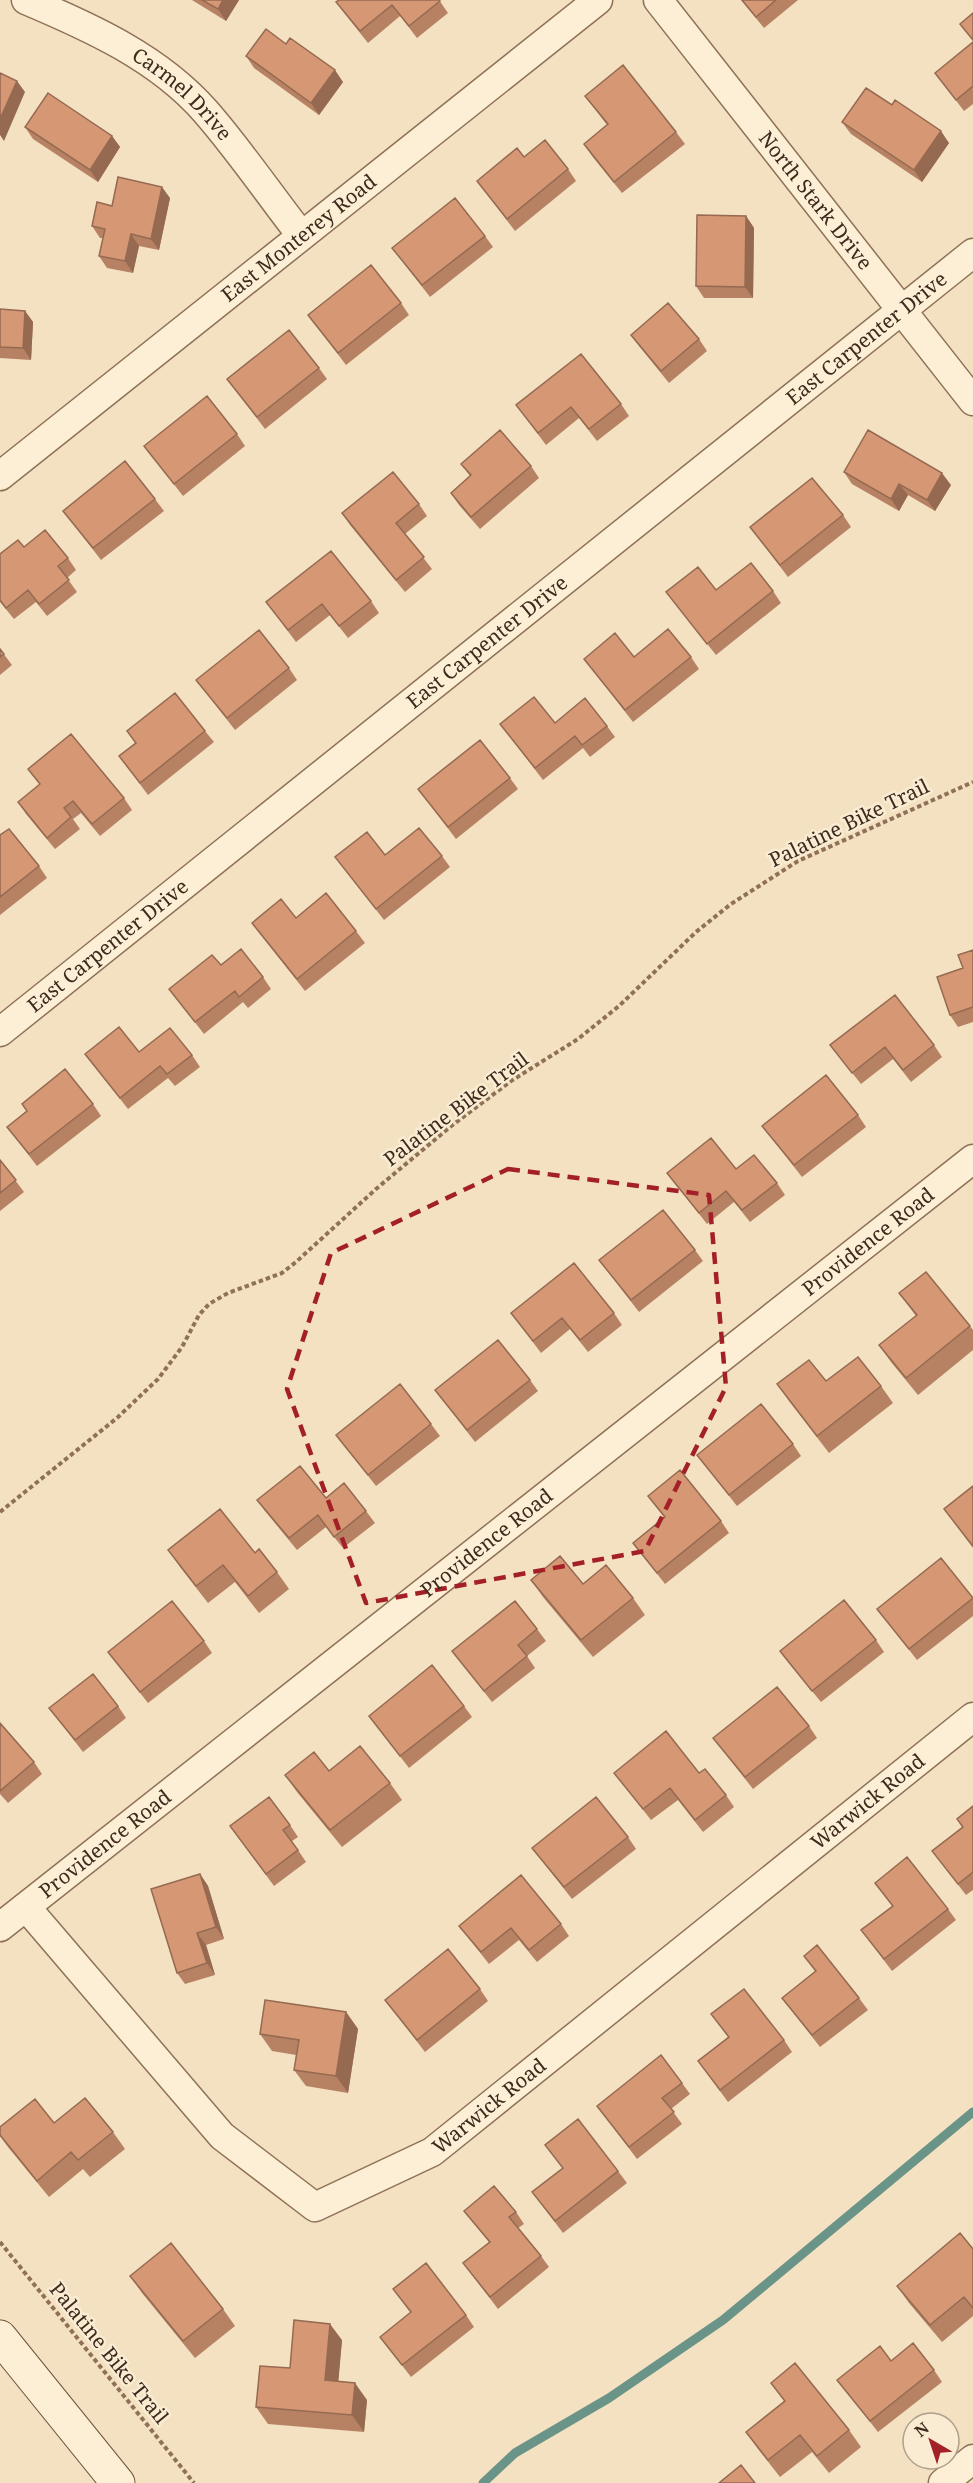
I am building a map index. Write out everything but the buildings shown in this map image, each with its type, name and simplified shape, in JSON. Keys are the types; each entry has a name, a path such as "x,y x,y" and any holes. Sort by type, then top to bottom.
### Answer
{"main road":[{"path":"0,2337 118,2483"}],"street":[{"name":"Carmel Drive","path":"26,0 79,22 118,42 177,86 205,111 301,235"},
{"name":"East Monterey Road","path":"0,476 598,0"},
{"name":"North Stark Drive","path":"658,0 973,401"},
{"name":"East Carpenter Drive","path":"0,1032 973,253"},
{"name":"Providence Road","path":"0,1927 973,1159"},
{"name":"Warwick Road","path":"26,1906 222,2136 315,2207 432,2152 973,1717"},
{"path":"943,2483 973,2459"}],"path":[{"name":"Palatine Bike Trail","path":"0,1512 117,1418 158,1379 182,1347 199,1315 209,1304 228,1293 282,1273 450,1127 511,1081 586,1033 619,1006 696,932 731,904 798,861 973,782"},
{"name":"Palatine Bike Trail","path":"0,2242 194,2483"}],"highlighted area":[{"path":"508,1169 709,1195 726,1387 645,1551 366,1603 287,1389 331,1253"}],"waterway":[{"path":"483,2483 515,2453 609,2398 723,2320 973,2112"}]}
